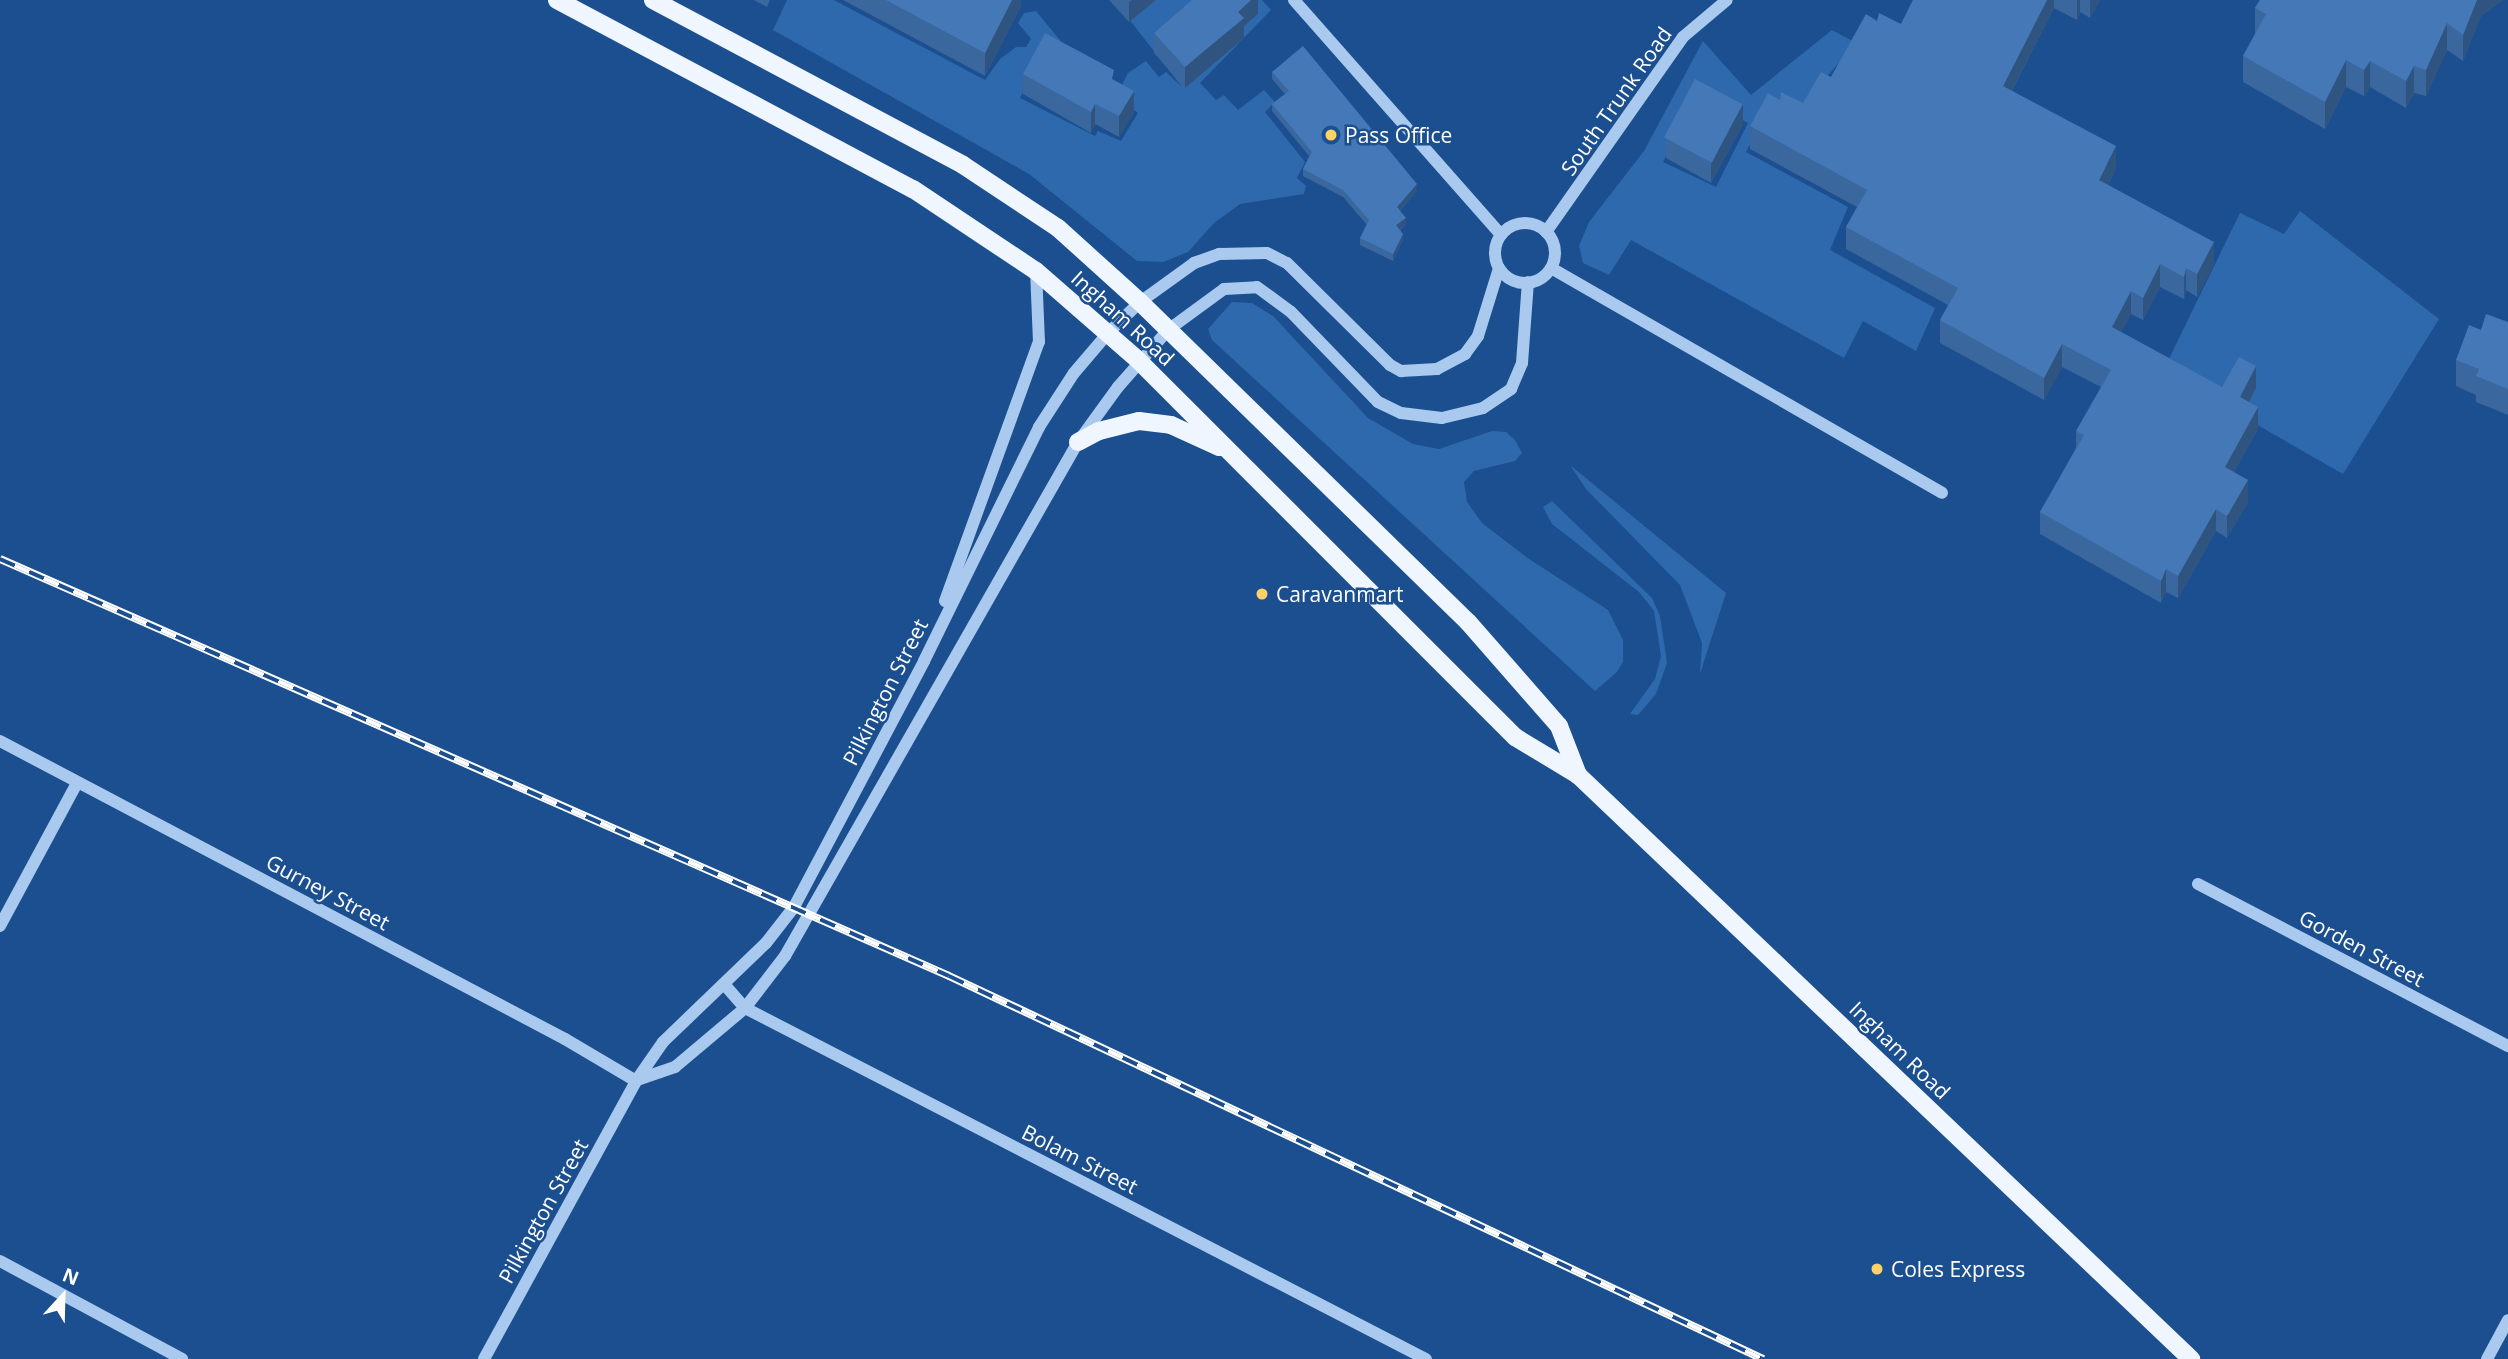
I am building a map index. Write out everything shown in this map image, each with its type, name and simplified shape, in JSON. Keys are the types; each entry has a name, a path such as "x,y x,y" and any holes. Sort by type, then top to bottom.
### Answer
{"main road":[{"name":"Ingham Road","path":"557,0 914,189 1036,271 1139,361 1515,737 1578,775 2191,1359"},
{"name":"Ingham Road","path":"653,0 1001,188 1058,229 1140,302 1468,622 1559,726 1578,775"},
{"path":"1078,442 1117,425 1156,422 1231,453"}],"street":[{"path":"1293,0 1501,235"},
{"name":"South Trunk Road","path":"1546,232 1683,37 1727,0"},
{"path":"1528,223 1546,232 1555,249 1552,268 1528,282 1517,282 1499,268 1495,257 1501,235 1508,228 1528,223"},
{"name":"Pilkington Street","path":"484,1359 636,1081 663,1042 724,984 794,907 924,661 1039,427 1109,332 1140,302 1194,262 1219,254 1267,253 1287,263 1379,358 1401,371 1437,369 1465,354 1481,327 1499,268"},
{"path":"1552,268 1942,493"},
{"path":"924,661 1039,342 1036,271"},
{"name":"Pilkington Street","path":"636,1081 675,1067 745,1008 813,915 1078,442 1139,361 1168,330 1224,289 1257,287 1292,312 1378,402 1401,413 1442,418 1483,408 1511,389 1522,363 1528,282"},
{"name":"Gurney Street","path":"0,741 565,1039 636,1081"},
{"path":"0,926 77,783"},
{"name":"Gorden Street","path":"2198,884 2508,1046"},
{"name":"Bolam Street","path":"724,984 745,1008 1426,1359"},
{"path":"0,1261 183,1359"},
{"path":"2487,1359 2508,1321"}],"shaded area":[{"path":"787,0 834,0 985,80 1000,59 1016,47 1026,47 1031,39 1018,23 1024,13 1036,11 1086,72 1043,49 1020,98 1095,136 1098,131 1121,141 1138,113 1116,97 1128,73 1146,61 1159,77 1166,72 1182,87 1114,0 1262,0 1271,10 1200,83 1216,100 1224,95 1238,110 1264,90 1275,102 1265,112 1305,162 1297,178 1306,186 1304,194 1240,204 1214,223 1188,252 1163,262 1137,261 1029,174 773,30"},
{"path":"1832,30 1856,43 1818,87 1801,118 1767,111 1746,152 1848,207 1830,250 1935,308 1916,351 1863,321 1844,358 1631,240 1609,275 1583,263 1579,246 1589,222 1644,151 1703,41 1751,95","holes":["1695,96 1748,123 1716,187 1663,162"]},
{"path":"2300,211 2439,319 2343,474 2163,371 2240,213 2284,234"},
{"path":"1232,302 1252,303 1273,316 1368,418 1413,444 1439,449 1492,431 1506,432 1515,440 1522,453 1515,461 1474,471 1464,482 1467,502 1482,523 1529,559 1608,610 1623,640 1623,662 1617,672 1595,691 1212,340 1208,329"},
{"path":"1570,465 1726,593 1700,674 1702,643 1680,585 1586,489"},
{"path":"1552,501 1652,598 1660,616 1667,663 1656,694 1638,715 1630,714 1655,679 1661,656 1654,611 1639,592 1552,524 1543,507"}],"building":[{"path":"886,0 1012,0 985,53"},
{"path":"1192,0 1251,0 1238,12 1244,18 1185,67 1154,33"},
{"path":"1913,0 2047,0 2003,86 2116,146 2099,180 2214,242 2197,274 2186,268 2184,277 2160,264 2143,298 2131,291 2112,327 2222,387 2239,357 2256,366 2240,397 2258,407 2225,467 2248,480 2227,516 2216,509 2178,576 2166,569 2161,581 2040,512 2084,435 2076,431 2111,370 2062,344 2044,378 1940,320 1958,288 1846,227 1867,190 1750,126 1768,93 1780,100 1781,92 1803,103 1821,72 1831,77 1866,14 1877,21 1879,13 1901,24"},
{"path":"2260,0 2477,0 2463,35 2447,23 2426,70 2414,66 2406,81 2370,61 2364,70 2346,60 2325,102 2243,56 2266,14 2255,8"},
{"path":"1045,33 1114,70 1112,79 1134,91 1119,116 1095,104 1091,112 1023,74"},
{"name":"Pass Office","path":"1303,46 1417,184 1397,207 1406,218 1396,225 1403,234 1393,254 1360,238 1369,220 1343,190 1303,169 1312,152 1272,104 1289,91 1272,72"},
{"path":"1695,79 1743,104 1712,163 1664,137"},
{"path":"2486,314 2508,322 2508,389 2476,376 2479,369 2456,360 2469,325 2481,330"}],"railway":[{"path":"0,559 949,976 1763,1359"}],"place":[{"name":"Pass Office","path":"1331,135"},
{"name":"Caravanmart","path":"1262,594"},
{"name":"Coles Express","path":"1877,1269"}]}
